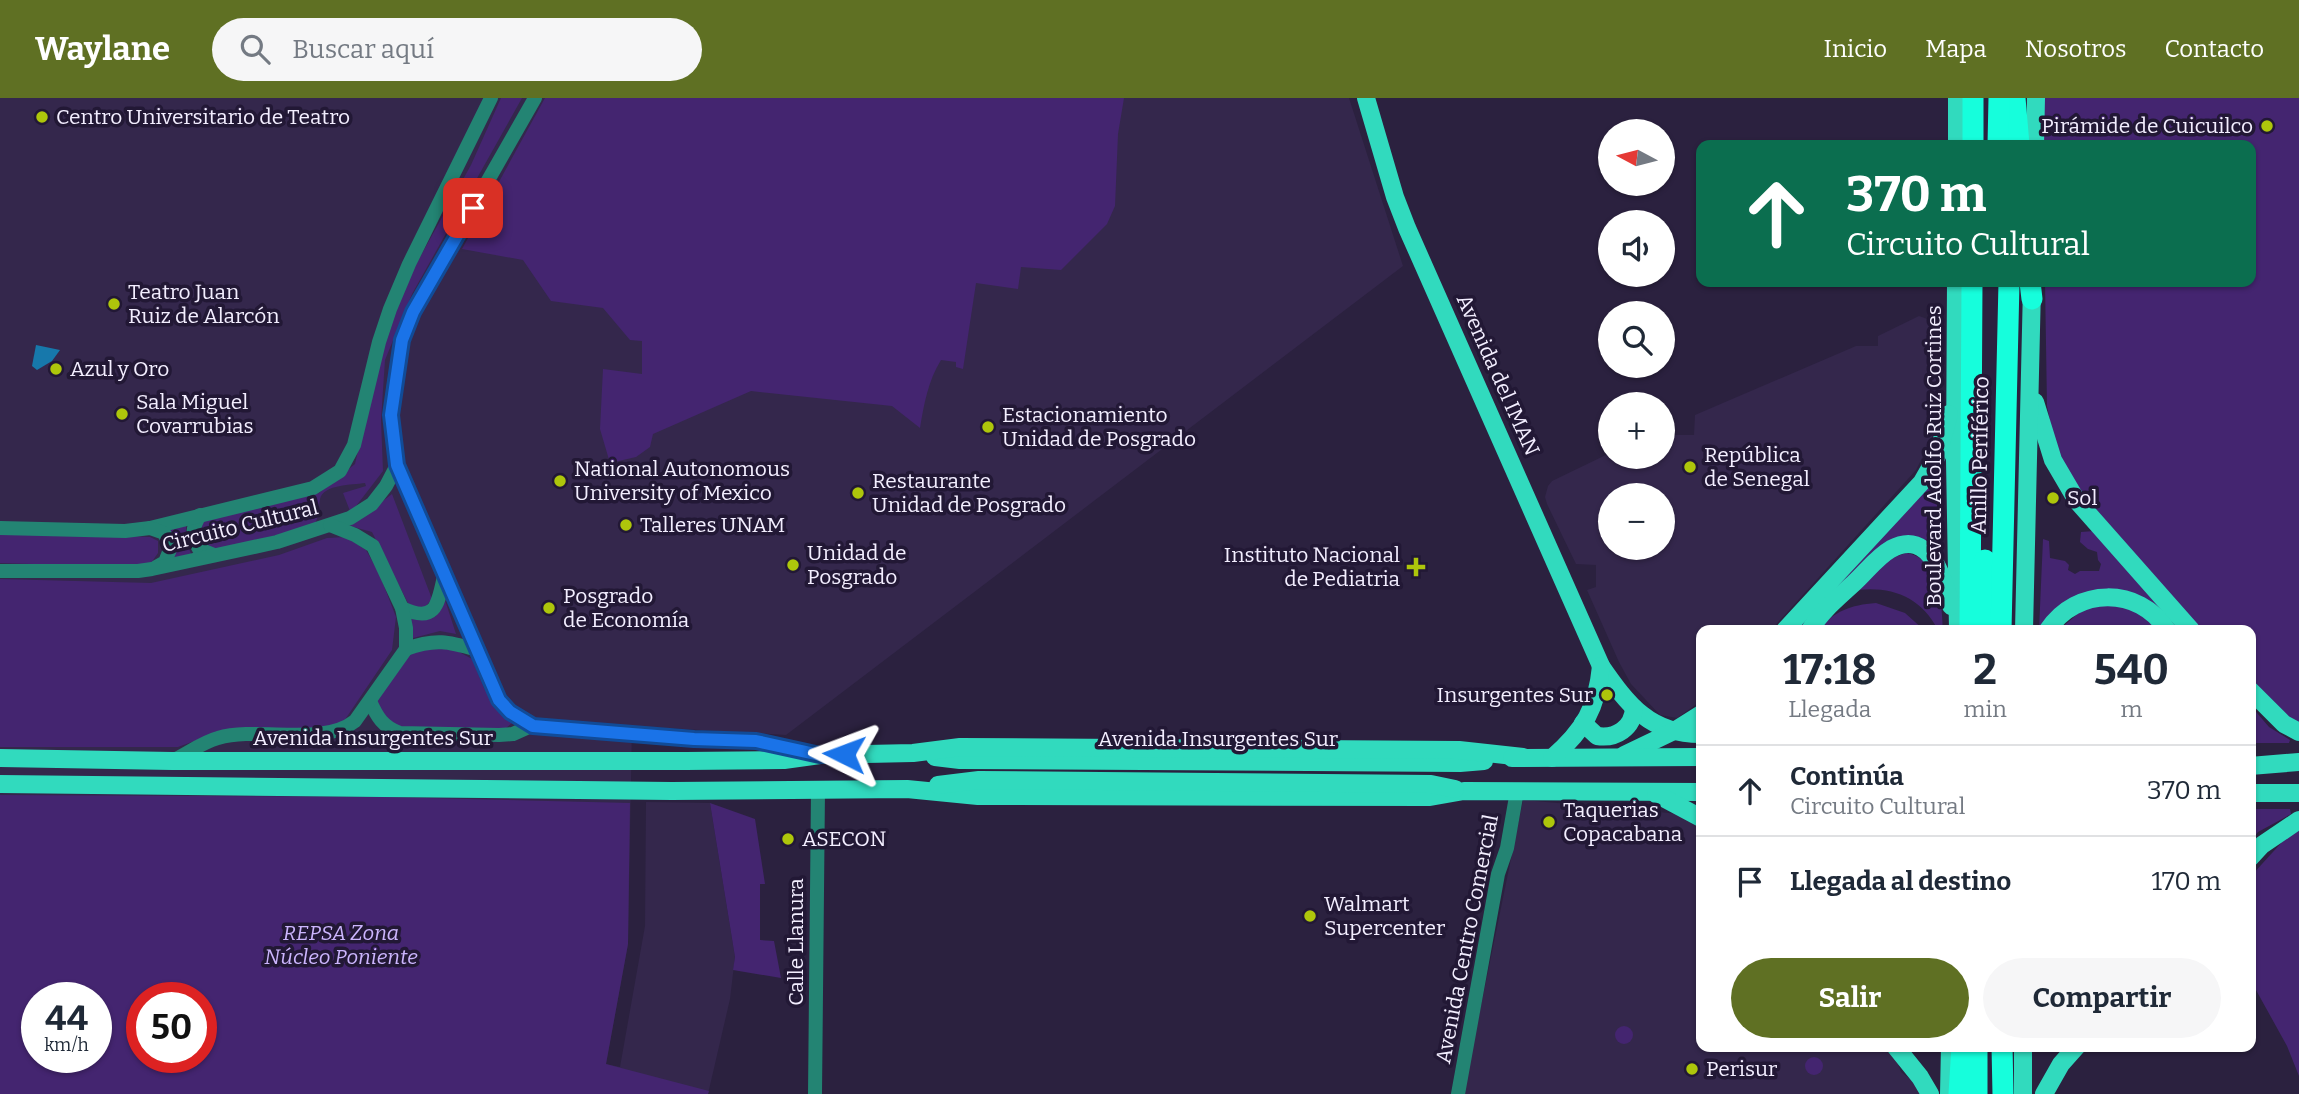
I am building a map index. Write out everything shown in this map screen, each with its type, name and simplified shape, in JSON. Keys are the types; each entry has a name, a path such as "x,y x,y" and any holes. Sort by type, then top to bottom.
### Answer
{"highway":[{"path":"1973,98 1973,140"},
{"path":"1986,140 1987,98"},
{"path":"1998,140 1999,98"},
{"path":"2011,140 2013,98"},
{"path":"2013,98 2018,140"},
{"name":"Anillo Periférico","path":"1970,625 1972,287"},
{"path":"1985,287 1985,625"},
{"path":"1994,625 1997,287"},
{"name":"Anillo Periférico","path":"2001,625 2008,287"},
{"path":"1962,1094 1963,1052"},
{"path":"1977,1052 1977,1094"},
{"path":"1987,1052 1987,1094"},
{"path":"2003,1052 2003,1094"}],"main road":[{"name":"Avenida del IMAN","path":"1366,98 1395,197 1407,228 1601,666 1622,696 1657,725 1674,731 1696,733"},
{"path":"1957,98 1957,140"},
{"path":"2035,140 2036,98"},
{"name":"Boulevard Adolfo Ruiz Cortines","path":"1956,287 1957,625"},
{"path":"2024,625 2031,288"},
{"path":"2029,383 2053,460 2077,500 2186,625"},
{"path":"1790,625 1922,482 1938,454 1955,390"},
{"path":"1814,625 1884,554 1893,548 1906,545 1912,545 1931,556 1946,586 1956,625"},
{"path":"2051,625 2070,607 2090,599 2108,598 2127,600 2144,606 2162,625"},
{"path":"1552,758 1571,741 1599,693 1601,666"},
{"path":"2256,696 2284,724 2299,732"},
{"path":"1583,723 1597,736 1617,734 1630,724 1634,708"},
{"path":"1618,757 1674,731 1696,717"},
{"name":"Avenida Insurgentes Sur","path":"0,758 172,761 784,760 820,755 913,753 960,747 1459,750 1552,758 1696,757"},
{"path":"2256,757 2298,762"},
{"path":"2256,766 2298,762"},
{"path":"0,784 685,791 907,789 978,796 1196,798 1430,797 1464,791 1696,792"},
{"path":"1653,792 1696,815"},
{"path":"2256,793 2299,793"},
{"path":"2256,852 2299,820"},
{"path":"1900,1052 1930,1094"},
{"path":"1949,1094 1950,1052"},
{"path":"2023,1052 2023,1094"},
{"path":"2044,1094 2061,1064 2072,1052"}],"street":[{"name":"Circuito Cultural","path":"0,527 113,531 150,528 313,488 340,471 354,445 379,342 390,309 491,98"},
{"path":"533,726 510,712 499,700 397,465 391,415 402,340 413,312 535,98"},
{"name":"Circuito Cultural","path":"0,571 138,571 277,542 350,519 373,504 397,465"},
{"path":"200,515 193,526 193,538 199,550 210,555 222,555"},
{"path":"330,525 373,546 402,608 407,649"},
{"path":"150,528 164,533 171,547 165,562 152,569"},
{"path":"402,608 417,615 429,612 438,602 444,576"},
{"path":"172,761 217,738 260,733 337,732 355,721 407,649 426,642 441,641 478,650"},
{"path":"370,701 377,717 387,729 400,733 499,735 513,734 533,726 694,739 756,741 820,755"},
{"name":"Calle Llanura","path":"815,1094 818,790"},
{"name":"Avenida Centro Comercial","path":"1458,1094 1498,874 1507,848 1517,791"}],"shaded area":[{"name":"National Autonomous University of Mexico","path":"0,98 1349,98 1403,266 786,735 632,726 628,944 606,1064 620,1067 645,926 646,802 710,803 735,957 730,999 708,1094 0,1094"},
{"path":"1919,316 1933,321 1940,331 1941,406 1932,438 1916,470 1776,625 1696,625 1696,705 1677,718 1660,715 1631,684 1619,662 1587,590 1596,587 1596,565 1576,564 1547,504 1545,497 1548,486 1552,481 1598,459 1598,469 1675,469 1675,435 1694,435 1695,415 1856,346 1878,346 1878,336"},
{"path":"1523,800 1680,814 1696,823 1696,1052 1893,1052 1901,1072 1918,1085 1921,1094 1463,1094"}],"green space":[{"path":"501,98 522,98 412,294 385,360 381,420 383,471 353,510 350,511 343,493 366,486 365,483 327,490 320,499 314,525 226,549 208,549 198,537 201,522 216,516 319,493 355,464 382,346 404,286 471,165"},
{"path":"545,98 1124,98 1118,134 1115,206 1107,224 1061,270 1021,267 1018,289 976,283 963,369 956,367 956,362 941,360 930,384 920,428 892,406 751,391 653,434 650,447 636,457 610,463 600,429 603,369 642,374 642,341 630,340 603,308 551,301 523,260 462,249"},
{"path":"2044,98 2299,98 2299,727 2256,688 2256,625 2197,625 2074,484 2057,455 2047,406 2045,287 2256,287 2256,140 2043,140"},
{"path":"1939,464 1941,560 1900,541 1808,625 1798,625"},
{"path":"392,494 432,599 423,609 410,607 372,532 350,526"},
{"path":"186,524 186,541 192,556 173,560 164,529"},
{"path":"0,531 150,537 158,541 158,553 151,563 132,567 0,563"},
{"path":"2094,531 2179,625 2173,625 2115,591 2049,625 2039,625 2043,539 2049,541 2050,558 2065,561 2069,565 2068,570 2075,574 2080,571 2099,571 2101,564 2097,552 2080,542 2081,532"},
{"path":"346,537 366,550 379,573 396,617 392,650 342,724 316,731 227,729 178,747 0,747 0,579 151,583 279,555 327,538"},
{"path":"1906,553 1917,556 1926,563 1940,595 1943,625 1935,625 1923,609 1904,596 1882,590 1857,590 1889,559"},
{"path":"445,600 456,634 440,631 413,638 410,617 435,617"},
{"path":"1876,603 1905,613 1918,625 1822,625 1844,610"},
{"path":"2104,604 2121,607 2134,611 2153,625 2065,625 2082,610"},
{"path":"448,646 472,659 484,688 512,723 506,728 403,729 383,713 377,698 406,655 426,648"},
{"path":"2256,712 2269,727 2290,740 2289,743 2256,743"},
{"name":"REPSA Zona Núcleo Poniente","path":"0,795 385,797 630,803 628,944 606,1064 709,1091 708,1094 0,1094"},
{"path":"710,803 755,819 765,884 760,884 760,940 774,941 781,978 733,970 735,957"},
{"path":"2256,809 2290,809 2291,814 2256,834"},
{"path":"2299,828 2299,1076 2287,1046 2256,990 2256,871 2293,830"},
{"path":"1624,1026 1630,1029 1633,1035 1630,1041 1624,1044 1618,1041 1615,1035 1618,1029"},
{"path":"1814,1057 1820,1060 1823,1066 1820,1072 1814,1075 1808,1072 1805,1066 1808,1060"}],"water":[{"path":"36,345 60,350 52,361 37,370 32,366"}],"place":[{"name":"Centro Universitario de Teatro","path":"42,117"},
{"name":"Pirámide de Cuicuilco","path":"2267,126"},
{"name":"Teatro Juan Ruiz de Alarcón","path":"114,304"},
{"name":"Azul y Oro","path":"56,369"},
{"name":"Sala Miguel Covarrubias","path":"122,414"},
{"name":"Estacionamiento Unidad de Posgrado","path":"988,427"},
{"name":"República de Senegal","path":"1690,467"},
{"name":"National Autonomous University of Mexico","path":"560,481"},
{"name":"Restaurante Unidad de Posgrado","path":"858,493"},
{"name":"Sol","path":"2053,498"},
{"name":"Talleres UNAM","path":"626,525"},
{"name":"Unidad de Posgrado","path":"793,565"},
{"name":"Instituto Nacional de Pediatria","path":"1416,567"},
{"name":"Posgrado de Economía","path":"549,608"},
{"name":"Insurgentes Sur","path":"1607,695"},
{"name":"Taquerias Copacabana","path":"1549,822"},
{"name":"ASECON","path":"788,839"},
{"name":"Walmart Supercenter","path":"1310,916"},
{"name":"Perisur","path":"1692,1069"}],"route":[{"path":"473,208 413,312 402,340 391,415 397,465 499,700 510,712 533,726 694,739 756,741 820,755 844,754"}]}
